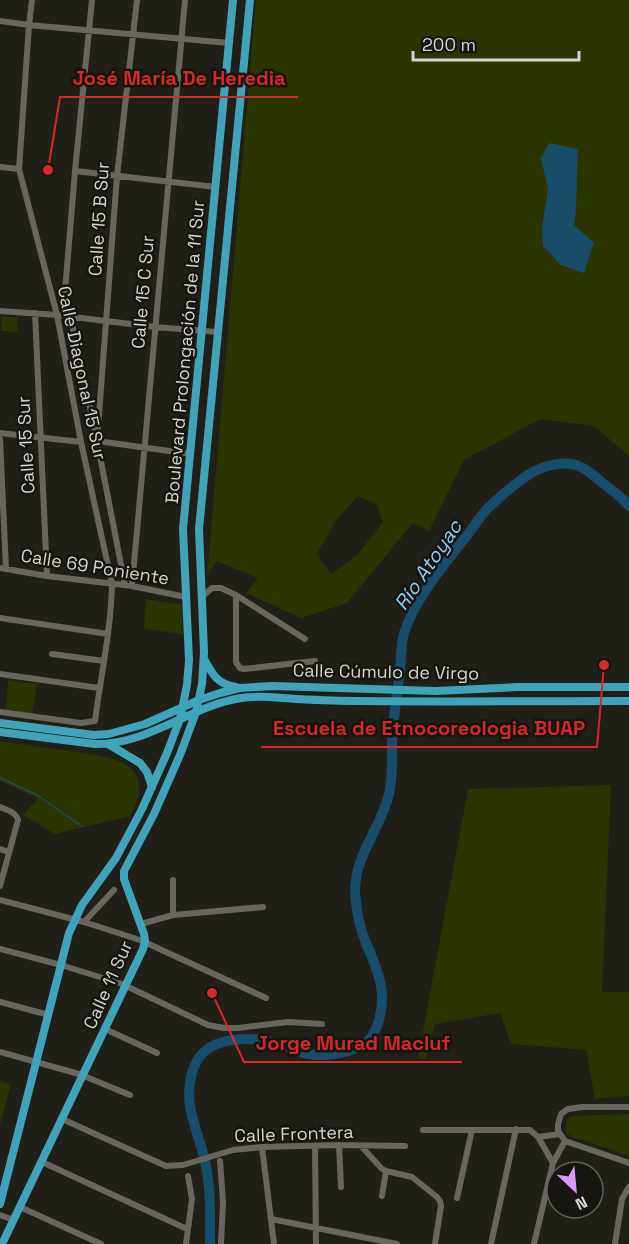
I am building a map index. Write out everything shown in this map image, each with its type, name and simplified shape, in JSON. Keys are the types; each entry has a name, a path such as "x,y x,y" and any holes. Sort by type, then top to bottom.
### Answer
{"main road":[{"name":"Boulevard Prolongación de la 11 Sur","path":"183,707 188,685 189,660 183,529 233,0"},
{"name":"Boulevard Prolongación de la 11 Sur","path":"199,700 204,659 199,529 250,0"},
{"path":"204,659 216,679 223,684 240,688"},
{"name":"Calle Cúmulo de Virgo","path":"0,723 94,735 109,734 145,724 220,693 240,688 272,686 436,692 518,687 629,687"},
{"path":"591,701 593,691 614,687"},
{"name":"Calle Cúmulo de Virgo","path":"108,744 148,733 224,701 243,697 436,702 629,701"},
{"name":"Calle 11 Sur","path":"3,1244 143,949 141,924 124,879 124,872 180,755 199,700"},
{"path":"0,1204 69,933 82,905 116,858 142,809 167,753 183,707"},
{"path":"0,732 108,744 140,763 147,772 152,787"},
{"path":"167,753 180,755"}],"street":[{"path":"0,167 19,169 32,0"},
{"name":"Calle Diagonal 15 Sur","path":"92,0 65,291 128,586"},
{"name":"Calle 15 B Sur","path":"97,441 117,176 137,0"},
{"name":"Calle 15 C Sur","path":"128,586 144,448 185,0"},
{"path":"0,21 229,44"},
{"name":"Calle Diagonal 15 Sur","path":"0,712 81,723 95,721 108,634 112,584 81,442 57,315 19,169"},
{"path":"75,171 216,187"},
{"path":"0,311 218,332"},
{"name":"Calle 15 Sur","path":"35,313 47,576"},
{"path":"0,433 81,442"},
{"path":"0,440 3,568"},
{"path":"97,441 190,453"},
{"name":"Calle 69 Poniente","path":"3,568 186,597"},
{"path":"202,597 212,588 217,587 236,595 305,639"},
{"path":"236,595 236,662 240,668 315,661"},
{"path":"0,618 108,634"},
{"path":"52,654 104,661"},
{"path":"0,674 99,688"},
{"path":"0,807 14,813 18,820 0,886"},
{"path":"0,849 9,852"},
{"path":"173,880 173,915"},
{"path":"84,922 114,890"},
{"path":"0,900 75,919 142,940 266,998"},
{"path":"141,924 173,915 263,907"},
{"path":"0,949 61,965 125,986 208,1025 238,1028 288,1022 322,1023"},
{"path":"0,1002 49,1015"},
{"path":"105,1029 157,1053"},
{"path":"0,1052 83,1075 130,1095"},
{"path":"629,1107 568,1109 559,1118 558,1124 560,1134 565,1141 629,1163"},
{"name":"Calle Frontera","path":"62,1119 166,1166 187,1164 233,1150 339,1145 405,1146"},
{"path":"423,1130 530,1130 538,1137 551,1160"},
{"path":"457,1198 472,1130"},
{"path":"491,1244 516,1130"},
{"path":"538,1137 560,1134"},
{"path":"555,1160 565,1141"},
{"path":"339,1145 341,1187"},
{"path":"315,1146 316,1244"},
{"path":"361,1146 376,1164 386,1171 412,1177 438,1197 441,1206 435,1244"},
{"path":"262,1148 274,1244"},
{"path":"42,1161 187,1229"},
{"path":"220,1161 223,1188 221,1244"},
{"path":"382,1196 386,1171"},
{"path":"186,1244 192,1199 188,1176"},
{"path":"615,1244 622,1199 629,1187"},
{"path":"534,1244 545,1197"},
{"path":"20,1207 101,1244"},
{"path":"0,1215 14,1220"},
{"path":"271,1219 397,1244"}],"green space":[{"path":"256,0 629,0 629,456 594,426 540,419 464,460 429,531 413,523 347,603 301,618 246,593 258,578 216,561 207,577","holes":["358,496 377,505 383,522 357,555 331,574 317,554 337,519"]},
{"path":"2,317 18,317 17,332 1,331"},
{"path":"146,599 182,605 183,634 144,629"},
{"path":"8,680 37,684 32,714 6,710"},
{"path":"0,741 102,756 124,764 133,770 138,779 139,790 130,816 55,834 23,815 38,798 0,781"},
{"path":"611,785 602,992 629,992 629,1096 595,1099 586,1050 511,1044 500,1013 435,1024 426,1059 418,1058 468,789"},
{"path":"0,1081 11,1084 0,1125"},
{"path":"629,1114 629,1156 567,1134 565,1127 567,1120 573,1116"}],"water":[{"path":"549,143 578,149 574,226 594,242 584,273 561,265 543,246 542,227 548,189 541,158"}],"waterway":[{"name":"Río Atoyac","path":"210,1244 208,1175 190,1109 189,1097 192,1073 200,1056 217,1044 237,1039 276,1043 308,1054 339,1053 362,1046 372,1036 377,1026 381,1010 381,986 359,922 355,893 356,880 363,854 389,794 392,775 393,725 403,637 413,612 438,572 486,511 518,482 540,469 561,464 581,467 629,506"},
{"path":"0,778 37,795 83,827"}],"place":[{"name":"José María De Heredia","path":"48,170"},
{"name":"Escuela de Etnocoreologia BUAP","path":"604,665"},
{"name":"Jorge Murad Macluf","path":"212,993"}]}
